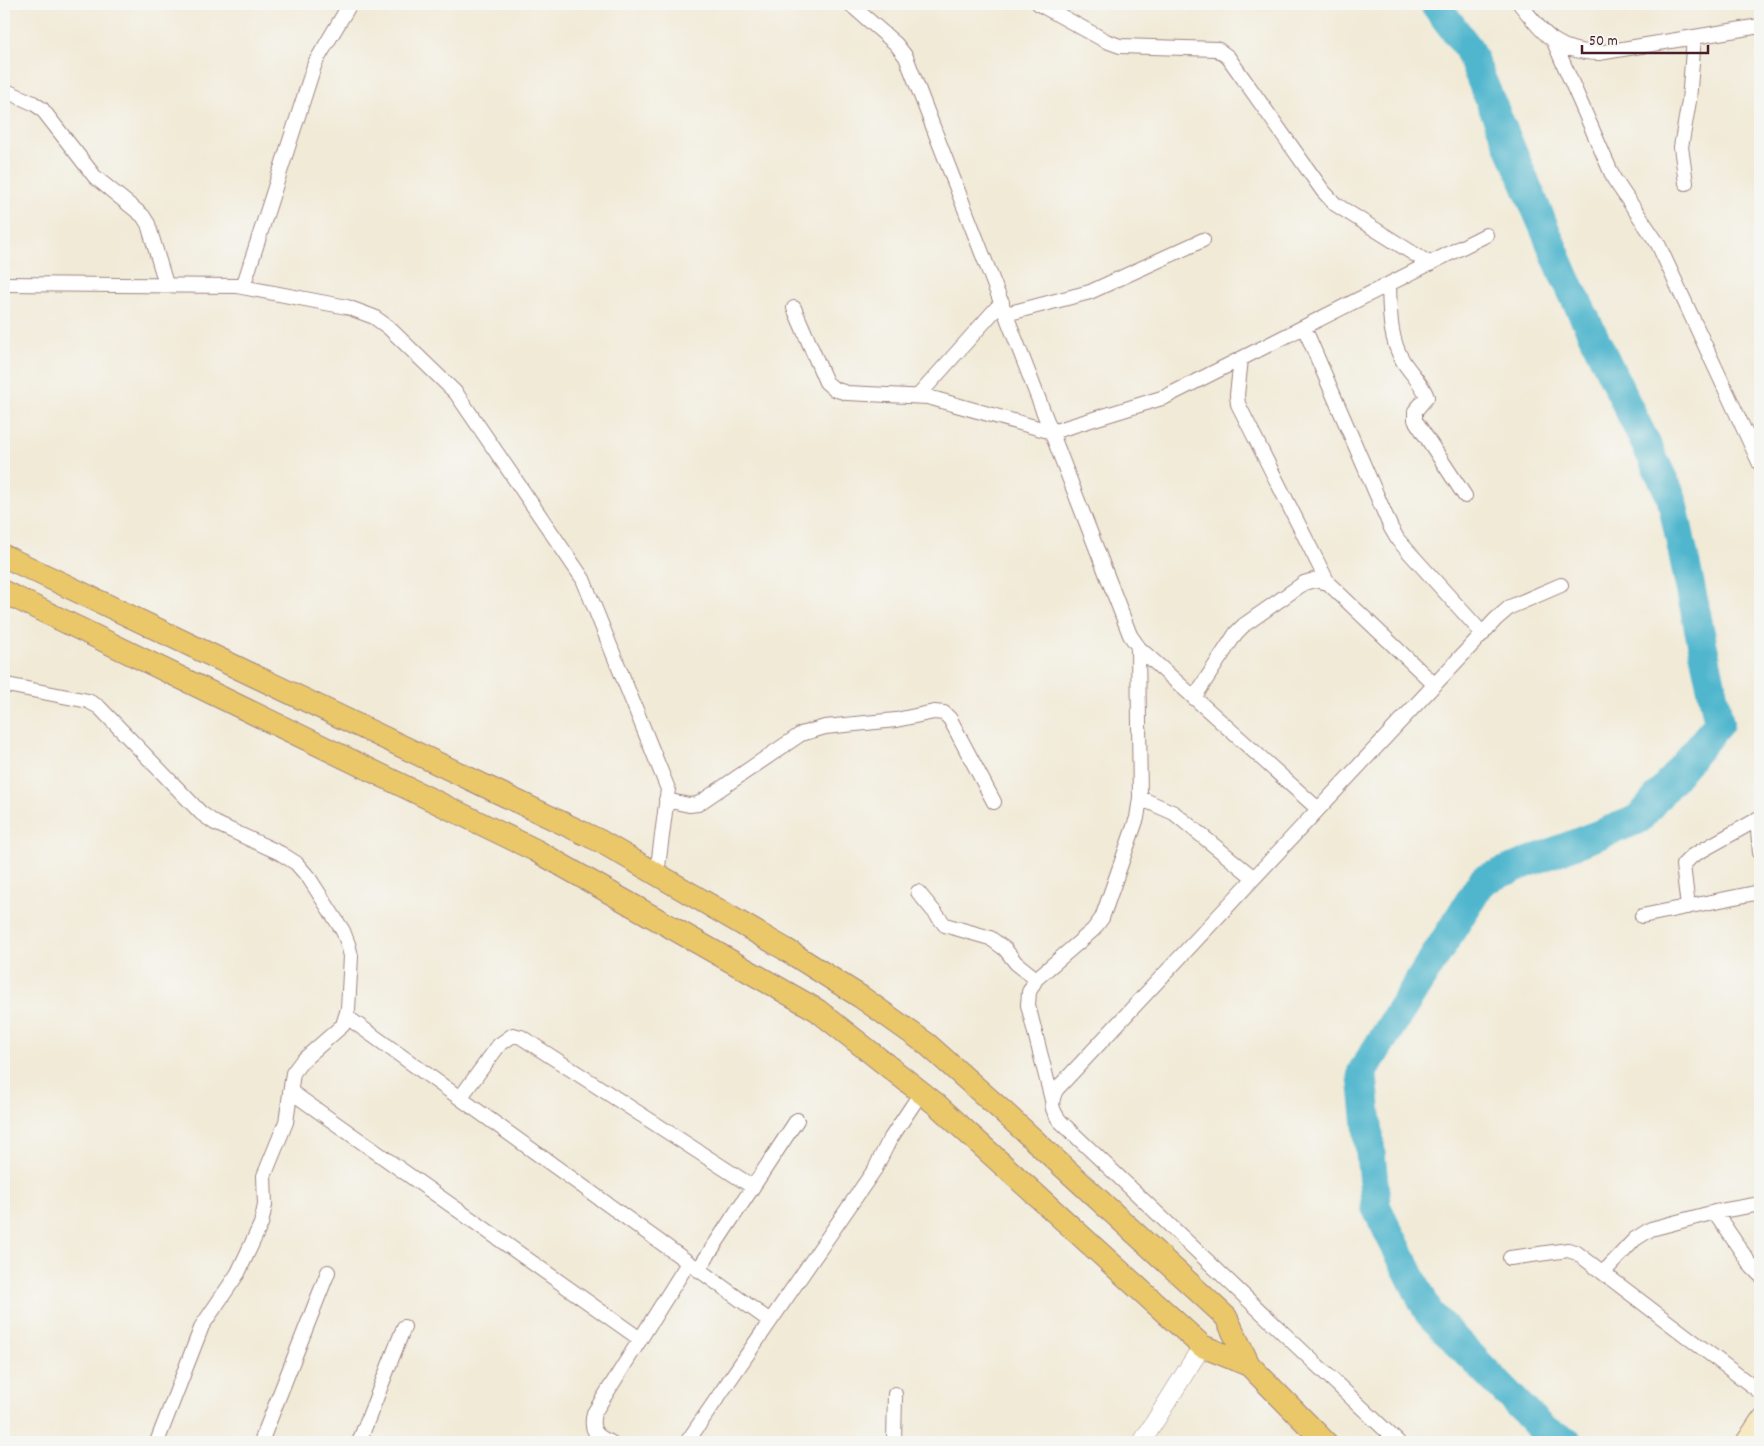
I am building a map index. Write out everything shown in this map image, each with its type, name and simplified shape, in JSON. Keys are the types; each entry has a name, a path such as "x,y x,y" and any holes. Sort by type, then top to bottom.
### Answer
{"highway":[{"path":"4,556 551,817 657,874 861,997 927,1044 1226,1317 1249,1365 1325,1442"},
{"path":"4,592 535,850 817,1010 922,1092 1202,1346 1249,1365"}],"main road":[{"path":"1746,1442 1760,1421"}],"street":[{"path":"243,287 315,63 350,4"},
{"path":"850,4 896,44 906,57 1130,636 1138,647 1318,809"},
{"path":"1039,4 1106,42 1120,46 1217,49 1228,57 1323,191 1335,204 1430,264"},
{"path":"1520,4 1554,42 1614,180 1658,244 1760,464"},
{"path":"1554,42 1578,52 1599,53 1760,26"},
{"path":"1686,183 1680,147 1689,101 1694,37"},
{"path":"4,90 42,109 95,176 133,205 143,216 148,224 166,284"},
{"path":"794,308 826,382 834,390 847,393 919,395 1052,432 1165,397 1486,236"},
{"path":"919,395 1004,308 1090,292 1203,240"},
{"path":"4,284 166,284 243,287 347,307 374,317 388,326 456,393 583,579 668,789 657,874"},
{"path":"1389,285 1390,328 1393,338 1403,362 1427,397 1415,411 1415,420 1465,496"},
{"path":"1304,327 1391,528 1398,540 1483,634"},
{"path":"1241,359 1237,395 1238,404 1328,583 1435,685"},
{"path":"1194,698 1236,632 1244,624 1304,583 1314,580 1328,583"},
{"path":"1052,1100 1056,1090 1483,634 1510,607 1561,585"},
{"path":"1138,647 1140,798 1131,837 1102,918 1093,930 1036,980 1028,992 1028,1005 1052,1100 1052,1111 1060,1121 1398,1442"},
{"path":"7,686 88,701 99,706 201,813 215,823 280,853 296,864 309,878 343,931 351,956 347,1017 337,1032 296,1067 290,1091 286,1122 264,1176 265,1205 261,1224 238,1273 202,1326 157,1442"},
{"path":"666,800 690,805 698,804 801,734 824,727 896,720 934,712 944,713 950,719 994,802"},
{"path":"1140,798 1174,812 1254,878"},
{"path":"1688,907 1683,865 1692,856 1759,819 1760,853"},
{"path":"918,892 945,925 990,938 1005,948 1016,963 1036,980"},
{"path":"1642,916 1760,892"},
{"path":"347,1017 770,1321"},
{"path":"460,1098 499,1045 513,1035 521,1037 753,1187"},
{"path":"290,1091 640,1339"},
{"path":"687,1442 875,1169 889,1141 922,1092"},
{"path":"610,1442 598,1437 594,1431 594,1413 640,1339 753,1187 797,1120"},
{"path":"1602,1273 1642,1233 1715,1212 1760,1204"},
{"path":"1715,1212 1752,1267 1760,1275"},
{"path":"1510,1258 1568,1250 1577,1253 1760,1392"},
{"path":"261,1442 328,1272"},
{"path":"359,1442 404,1327"},
{"path":"1142,1442 1202,1346"},
{"path":"894,1442 895,1394"}],"waterway":[{"path":"1435,4 1468,48 1565,277 1671,496 1719,723 1639,819 1483,880 1362,1072 1376,1207 1429,1313 1542,1429 1568,1442"}]}
